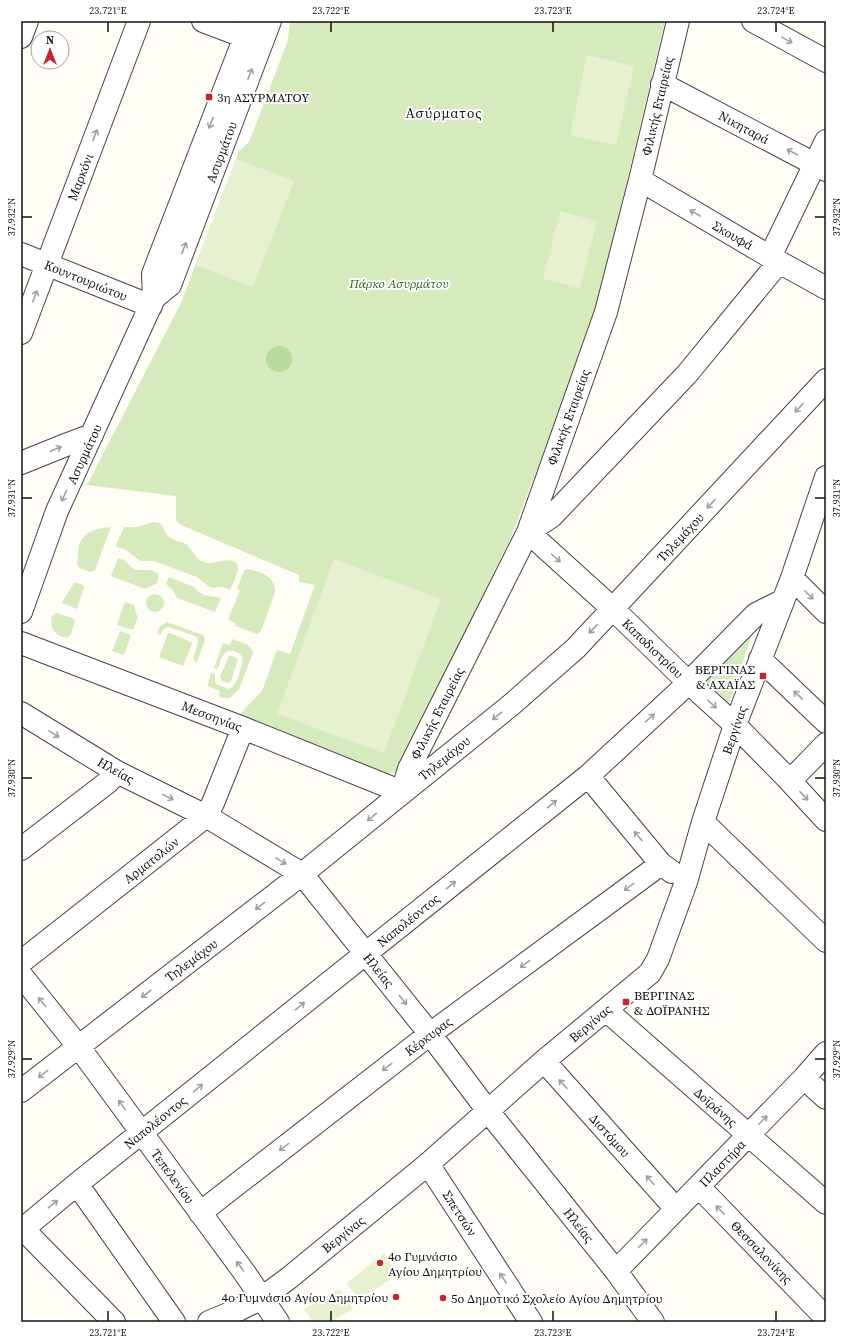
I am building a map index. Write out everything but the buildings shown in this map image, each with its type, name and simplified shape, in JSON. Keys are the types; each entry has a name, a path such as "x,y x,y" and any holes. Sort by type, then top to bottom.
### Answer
{"street":[{"path":"21,37 27,21"},
{"name":"Μαρκόνι","path":"21,333 139,21"},
{"path":"203,21 248,29"},
{"name":"Ασυρμάτου","path":"152,302 170,285 270,21"},
{"name":"Φιλικής Εταιρείας","path":"402,792 409,769 528,532 606,312 640,180 678,21"},
{"path":"753,21 826,61"},
{"name":"Ασυρμάτου","path":"21,612 57,510 152,302 153,274 248,29"},
{"name":"Νικηταρά","path":"662,84 821,167"},
{"path":"528,532 552,516 687,374 775,260 821,167 826,141"},
{"name":"Σκουφά","path":"640,180 775,260 826,288"},
{"name":"Κουντουριώτου","path":"21,254 152,302"},
{"name":"Τηλεμάχου","path":"21,1091 302,874 511,705 576,648 826,380"},
{"path":"21,463 92,435"},
{"name":"Βεργίνας","path":"209,1322 262,1298 289,1278 428,1164 544,1062 650,973 658,959 686,882 703,822 735,725 825,488"},
{"name":"Καποδιστρίου","path":"528,532 613,609 689,683 735,725 826,820"},
{"path":"792,578 826,612"},
{"name":"Ναπολέοντος","path":"22,1228 588,776 689,683 756,614 782,601"},
{"name":"Μεσσηνίας","path":"21,643 243,728 402,792"},
{"path":"760,659 826,722"},
{"name":"Ηλείας","path":"21,713 117,772 206,816 302,874 616,1271 653,1322"},
{"name":"Αρματολών","path":"21,962 206,816 213,803 243,728"},
{"path":"790,781 826,744"},
{"path":"21,849 108,782 117,772"},
{"path":"588,776 661,864 686,882"},
{"path":"703,822 826,942"},
{"name":"Κέρκυρας","path":"200,1213 430,1034 661,864"},
{"name":"Τεπελενίου","path":"21,976 78,1046 142,1132 278,1322"},
{"name":"Δοϊράνης","path":"606,1010 826,1203"},
{"name":"Πλαστήρα","path":"616,1271 804,1078 826,1053"},
{"name":"Διστόμου","path":"544,1062 676,1210"},
{"path":"804,1078 826,1098"},
{"name":"Σπετσών","path":"428,1164 531,1322"},
{"path":"77,1184 174,1322"},
{"name":"Θεσσαλονίκης","path":"699,1187 826,1318"},
{"path":"22,1228 114,1322"}],"green space":[{"name":"Πάρκο Ασυρμάτου","path":"290,21 665,21 602,288 589,336 510,539 397,772 388,774 237,717 262,691 277,650 290,654 315,585 299,582 299,575 181,525 176,520 176,496 87,485 181,303 238,152 249,142 258,119 288,40"},
{"path":"587,55 634,66 616,145 570,135"},
{"path":"236,159 294,181 253,287 195,265"},
{"path":"560,211 597,221 580,288 543,279"},
{"path":"279,346 288,350 292,359 288,368 279,372 270,368 266,359 270,350"},
{"path":"153,522 160,523 168,536 185,543 201,561 212,563 229,560 237,564 238,569 230,590 222,587 213,588 197,577 154,561 140,561 126,550 117,547 116,545 124,527 137,527"},
{"path":"111,527 95,570 91,572 79,568 77,564 79,545 84,536 101,528"},
{"path":"118,558 124,560 135,570 151,570 159,574 157,583 145,589 111,576"},
{"path":"334,559 441,599 384,753 277,714"},
{"path":"246,569 257,571 266,575 273,582 275,587 275,592 261,631 257,634 235,626 236,623 228,620 240,590 237,589"},
{"path":"169,577 194,587 204,595 221,598 215,612 177,598 173,590 166,584"},
{"path":"75,582 83,585 84,587 77,609 62,603"},
{"path":"151,594 159,594 164,599 162,610 159,612 151,612 146,607 146,599"},
{"path":"125,602 134,605 138,617 133,630 117,625"},
{"path":"56,613 72,618 75,621 71,634 68,638 56,634 52,628 52,616"},
{"path":"757,619 729,703 703,678"},
{"path":"167,622 203,635 205,640 197,662 193,660 198,642 198,639 195,636 168,627 163,630 160,635 157,633 160,626"},
{"path":"120,631 131,635 124,655 112,651"},
{"path":"168,633 191,642 192,644 183,666 159,657"},
{"path":"232,639 248,645 253,653 239,689 230,698 222,698 219,696 220,691 208,686 208,684 211,673 215,674 215,682 218,685 229,689 235,684 242,664 242,656 234,651 227,651 221,658 218,668 214,668 223,643 230,645"},
{"path":"229,656 238,659 231,681 227,683 222,681 220,677"},
{"path":"384,1253 398,1275 360,1299 346,1284"},
{"path":"339,1289 353,1309 330,1322 313,1322 304,1309"}],"place":[{"name":"3η ΑΣΥΡΜΑΤΟΥ","path":"209,97"},
{"name":"ΒΕΡΓΙΝΑΣ & ΑΧΑΪΑΣ","path":"763,676"},
{"name":"ΒΕΡΓΙΝΑΣ & ΔΟΪΡΑΝΗΣ","path":"626,1002"},
{"name":"4ο Γυμνάσιο Αγίου Δημητρίου","path":"380,1263"},
{"name":"4o Γυμνάσιο Αγίου Δημητρίου","path":"396,1297"},
{"name":"5ο Δημοτικό Σχολείο Αγίου Δημητρίου","path":"443,1298"}],"district":[{"name":"Ασύρματος","path":"444,113"}]}
